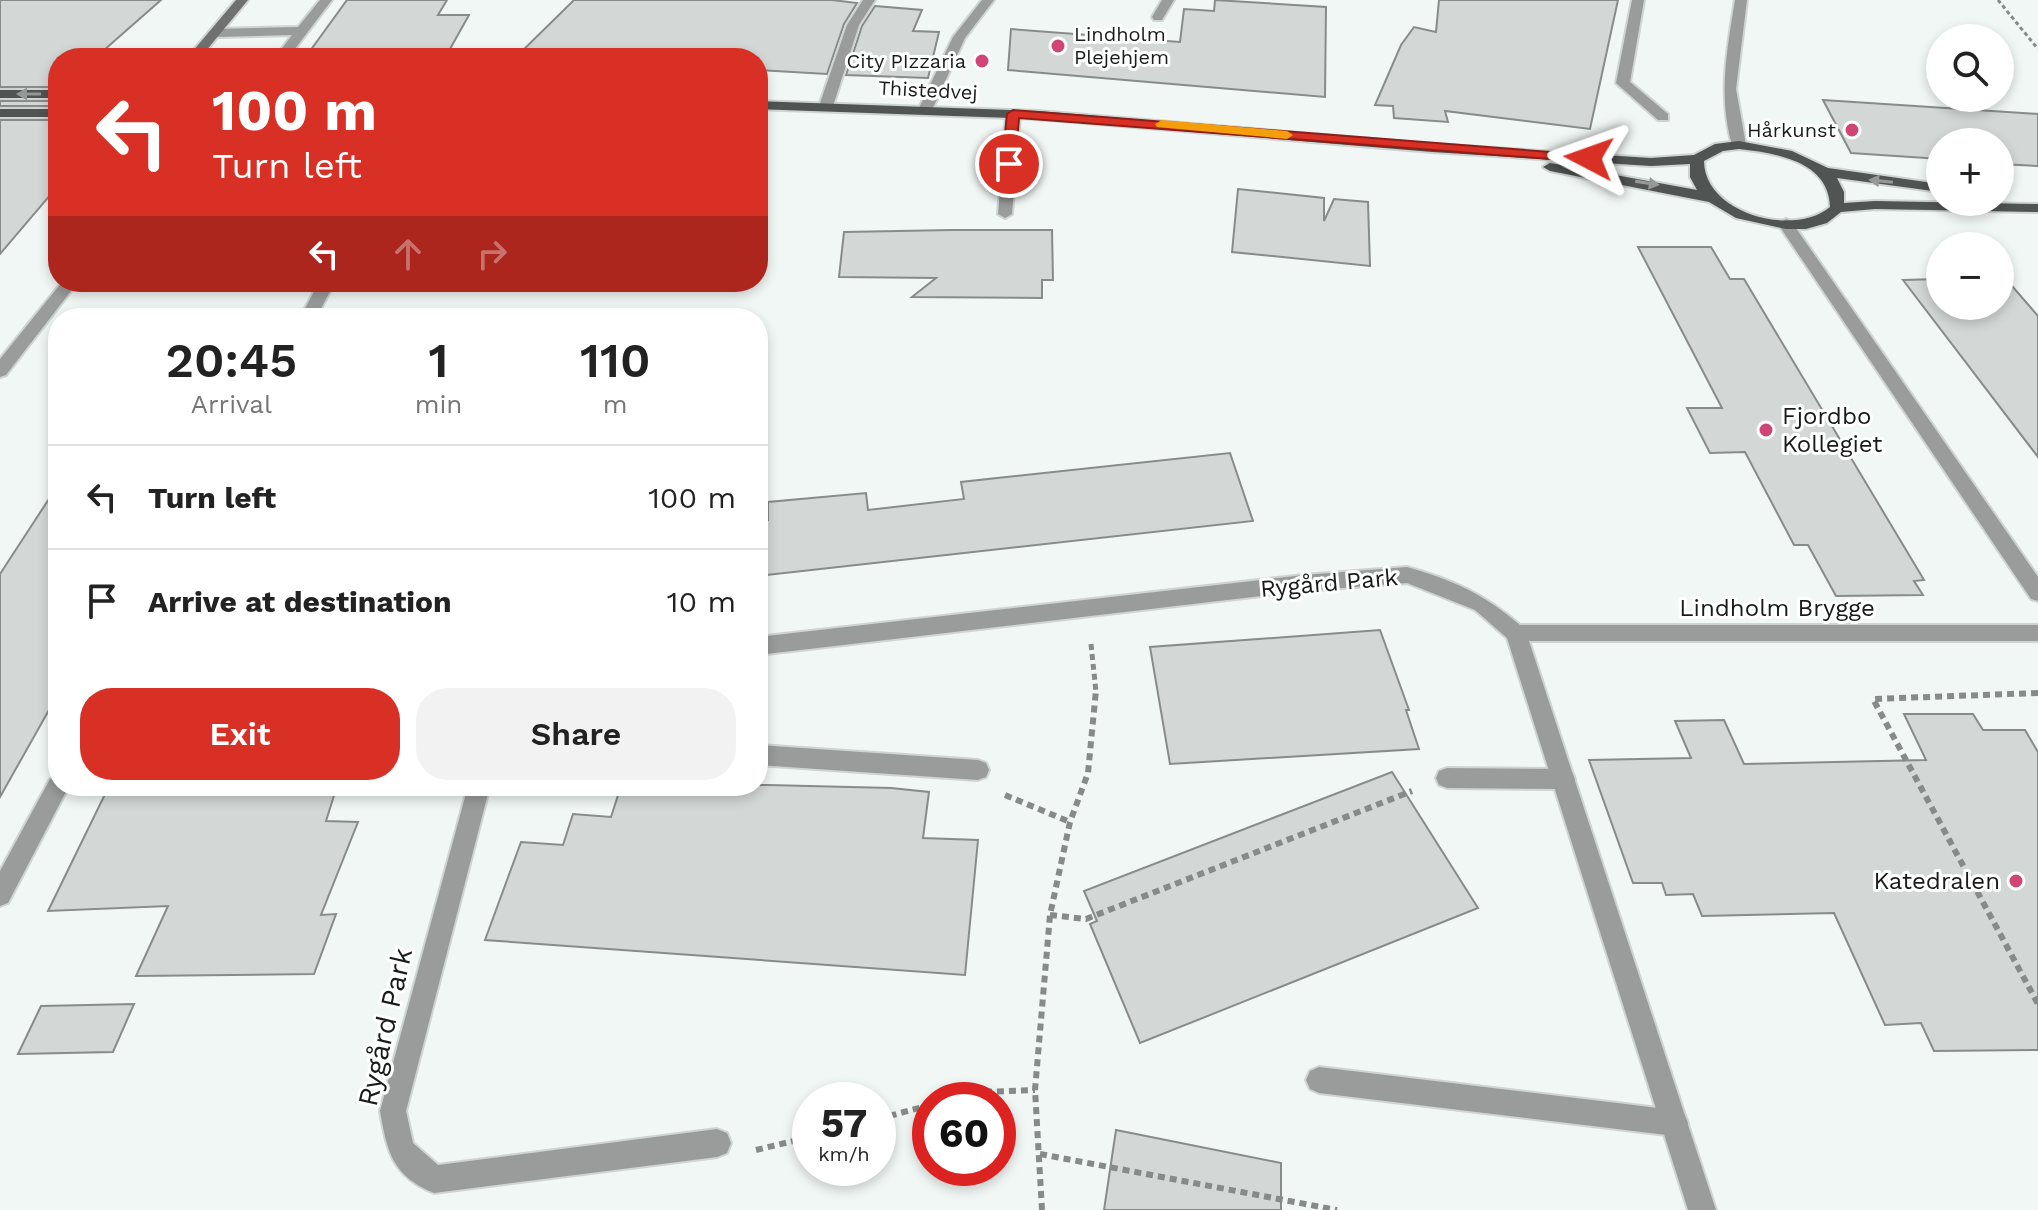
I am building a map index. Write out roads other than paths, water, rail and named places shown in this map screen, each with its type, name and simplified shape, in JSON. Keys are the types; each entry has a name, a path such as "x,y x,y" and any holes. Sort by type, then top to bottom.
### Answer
{"main road":[{"path":"0,94 48,94"},
{"name":"Thistedvej","path":"768,105 1013,114 1432,148 1651,162 1697,159 1720,147 1739,145"},
{"path":"0,113 48,113"},
{"path":"1739,145 1784,152 1822,172 1834,184 1839,197 1837,208"},
{"name":"Thistedvej","path":"1432,148 1661,186 1712,199 1744,216 1786,224"},
{"path":"1697,159 1693,172 1699,185 1712,199"},
{"path":"1822,172 1926,186"},
{"path":"2014,196 2038,199"},
{"path":"1786,224 1822,220 1837,208 1875,205 2038,208"}],"street":[{"path":"201,48 242,0"},
{"path":"289,48 326,0"},
{"path":"826,106 853,25 869,0"},
{"path":"925,110 959,37 988,0"},
{"path":"1158,17 1168,0"},
{"path":"1638,0 1623,83 1663,117"},
{"path":"1739,145 1731,120 1727,88 1741,0"},
{"path":"214,33 303,31"},
{"path":"1005,214 1013,114"},
{"path":"1786,224 2031,571 2038,593"},
{"path":"50,308 62,292"},
{"path":"0,371 48,310"},
{"name":"Rygård Park","path":"768,645 1086,607 1407,575 1482,604 1516,633"},
{"path":"1516,633 1702,1210"},
{"name":"Lindholm Brygge","path":"1516,633 2038,633"},
{"path":"768,756 978,770"},
{"path":"1447,778 1564,779"},
{"path":"0,895 53,796"},
{"name":"Rygård Park","path":"476,796 393,1111 401,1151 434,1179 717,1143"},
{"path":"1319,1080 1675,1123"}],"place":[{"name":"Lindholm Plejehjem","path":"1058,46"},
{"name":"City PIzzaria","path":"982,61"},
{"name":"Hårkunst","path":"1852,130"},
{"name":"Fjordbo Kollegiet","path":"1766,430"},
{"name":"Katedralen","path":"2016,881"}]}
